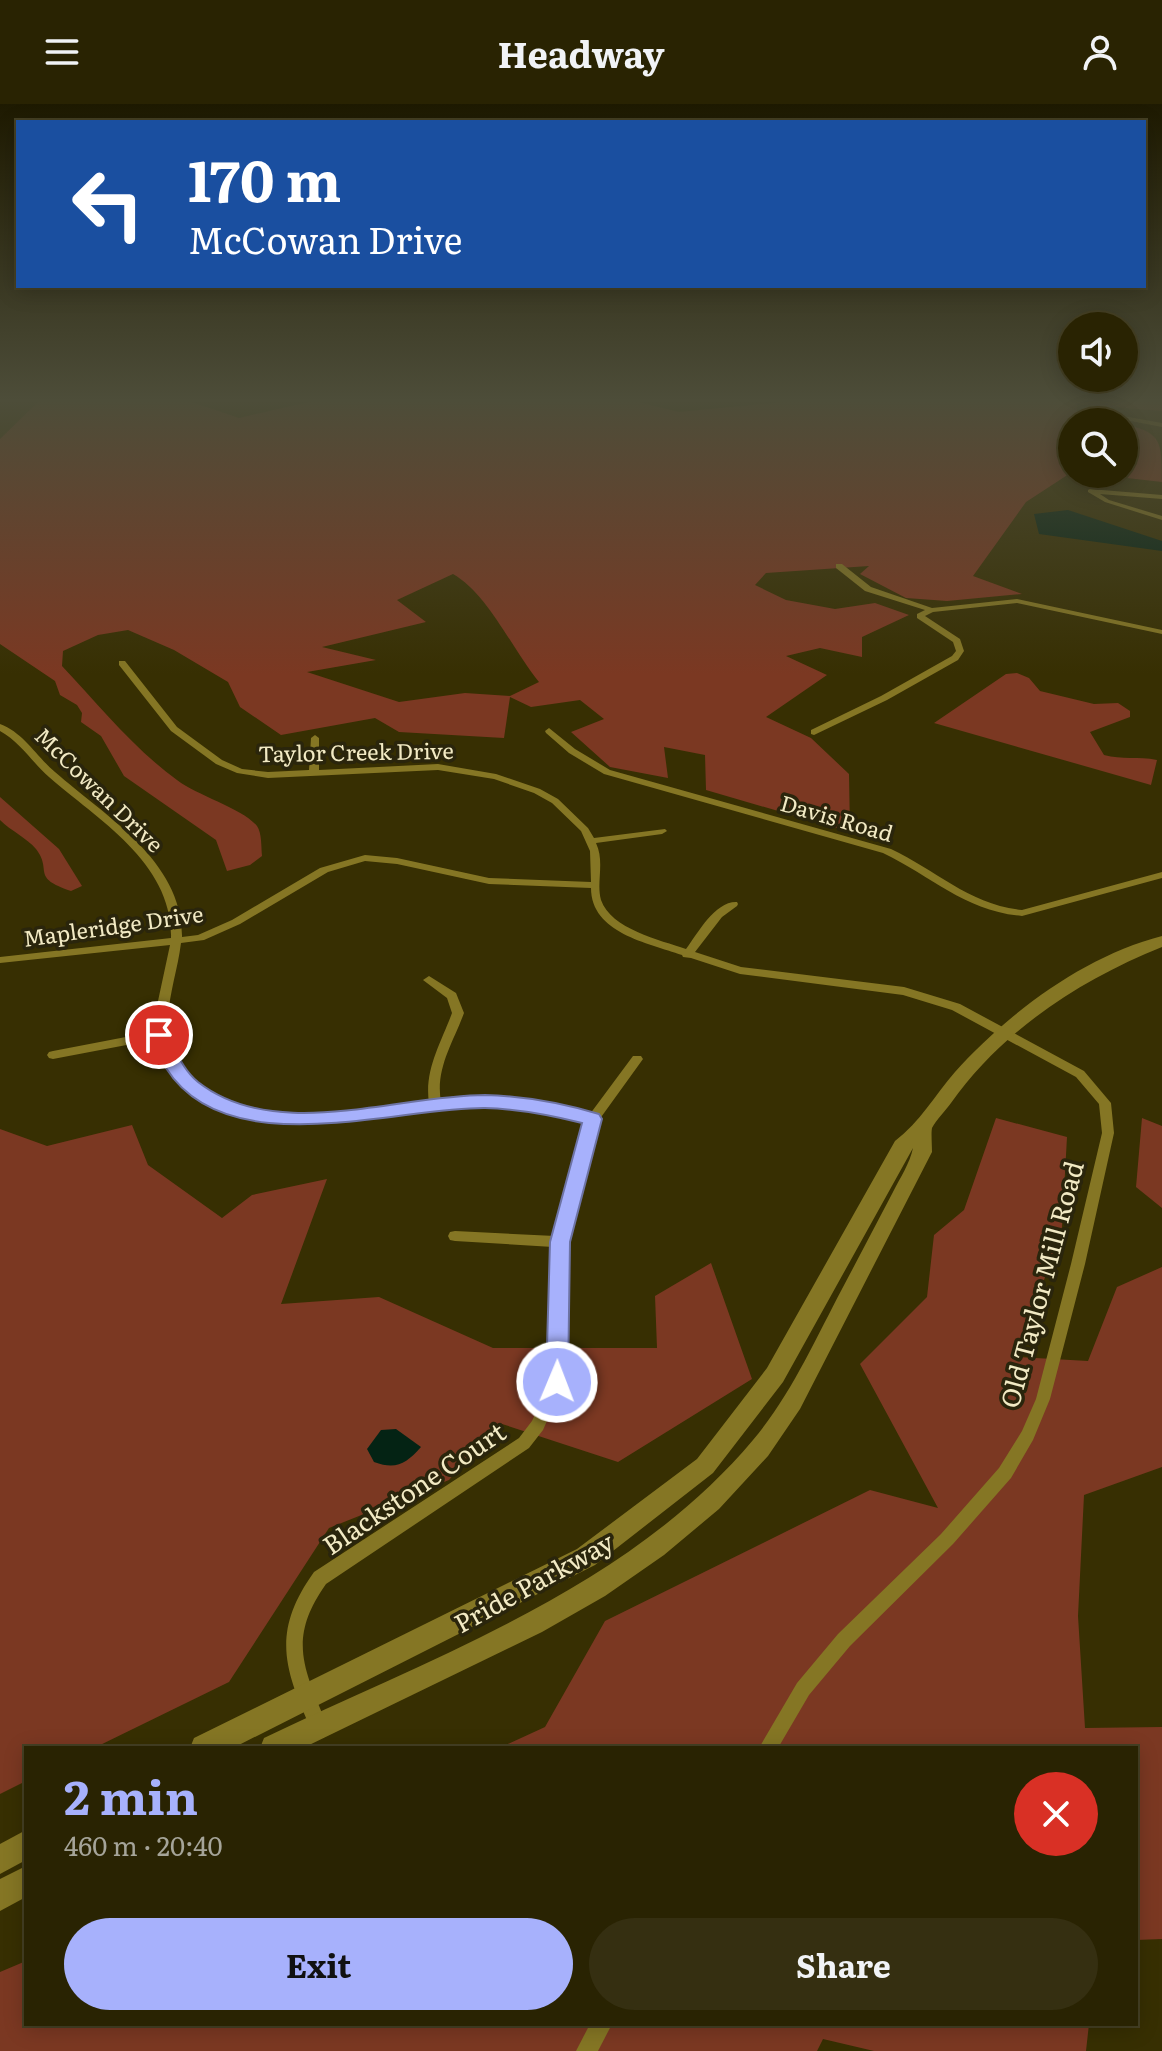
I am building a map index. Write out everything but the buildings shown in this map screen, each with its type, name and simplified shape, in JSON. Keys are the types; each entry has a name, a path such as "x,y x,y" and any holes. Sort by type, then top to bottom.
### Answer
{"main road":[{"name":"Pride Parkway","path":"208,1746 586,1557 705,1466 775,1375 902,1146 923,1132 962,1077 1005,1034 1081,979 1162,941"},
{"name":"Pride Parkway","path":"278,1746 589,1594 656,1547 731,1482 762,1447 800,1391 922,1152 923,1132"},
{"path":"0,1860 24,1845"},
{"path":"0,1896 24,1881"}],"street":[{"path":"1093,493 1107,501 1162,518"},
{"path":"1112,493 1162,497"},
{"path":"839,566 868,589 931,610"},
{"path":"814,732 884,698 955,658 960,651 957,641 920,616 931,610 1017,601 1162,632"},
{"name":"Taylor Creek Drive","path":"122,663 160,715 219,762 249,773 314,773 426,766 473,771 546,796 572,816 592,841"},
{"name":"McCowan Drive","path":"0,727 16,735 47,770 144,854 172,906 175,941 159,1035"},
{"name":"Davis Road","path":"549,731 572,751 607,772 887,851 906,859 982,907 1007,913 1022,913 1162,875"},
{"path":"314,773 315,738"},
{"path":"662,831 592,841 594,885 600,908 623,930 687,955 765,974 917,994 956,1007 1005,1034"},
{"name":"Mapleridge Drive","path":"0,960 175,941 222,929 324,870 365,858 397,861 512,884 594,885"},
{"path":"687,955 718,915 733,904"},
{"path":"429,980 456,1001 458,1013 435,1062 436,1106"},
{"name":"Old Taylor Mill Road","path":"769,1746 803,1689 844,1640 912,1577 1005,1473 1028,1435 1043,1399 1078,1264 1108,1133 1108,1117 1100,1096 1080,1074 1005,1034"},
{"path":"53,1055 159,1035 174,1066 192,1086 208,1098 246,1113 315,1120 436,1106 514,1103 593,1119"},
{"name":"Blackstone Court","path":"318,1725 305,1698 292,1641 295,1616 308,1591 320,1578 524,1443 538,1425 557,1382 560,1242 593,1119 637,1059"},
{"path":"455,1236 560,1242"},
{"path":"586,2051 601,2026"}],"shaded area":[{"path":"0,493 1040,493 1026,502 973,576 1022,594 947,601 906,598 860,574 869,566 766,573 755,585 786,600 835,609 875,603 909,615 862,637 862,657 820,648 786,656 827,675 766,717 811,738 849,774 850,832 706,790 705,755 664,747 668,778 610,767 571,732 604,719 580,700 531,707 510,697 504,738 399,732 375,718 281,735 240,707 228,682 174,650 128,630 98,635 63,651 62,666 161,768 186,786 241,813 257,826 262,856 250,865 227,871 216,840 124,776 101,736 81,722 82,713 77,705 60,695 55,681 0,644","holes":["453,574 466,583 488,608 539,682 510,696 465,693 399,702 307,672 376,660 322,647 426,622 397,600"]},
{"path":"1068,510 1162,541 1162,551 1039,534 1034,514"},
{"path":"1017,673 1029,678 1040,691 1094,704 1118,703 1130,711 1130,717 1090,732 1104,755 1157,760 1151,785 934,723 1006,674"},
{"path":"0,797 59,849 82,886 71,891 46,877 36,849 0,820"},
{"path":"996,1118 1067,1137 1062,1227 1018,1357 1088,1361 1117,1287 1162,1267 1162,1467 1084,1495 1078,1616 1085,1728 1162,1727 1162,1939 1138,1940 1138,1746 503,1746 545,1727 605,1621 870,1490 938,1508 860,1364 927,1297 934,1235 964,1210"},
{"path":"1142,1118 1162,1126 1162,1208 1136,1187"},
{"path":"132,1125 148,1165 222,1218 252,1195 327,1179 281,1304 379,1297 493,1348 657,1348 655,1296 711,1263 752,1379 618,1462 499,1423 449,1480 329,1528 229,1682 98,1746 24,1746 24,1782 0,1794 0,1129 47,1146"},
{"path":"396,1429 421,1447 400,1464 374,1462 367,1449 381,1430"},
{"path":"24,1962 24,2026 1089,2026 1086,2051 874,2051 823,2039 817,2051 0,2051 0,1972"}],"route":[{"path":"159,1035 174,1066 192,1086 208,1098 246,1113 315,1120 484,1102 542,1106 593,1119 560,1242 557,1382"}]}
